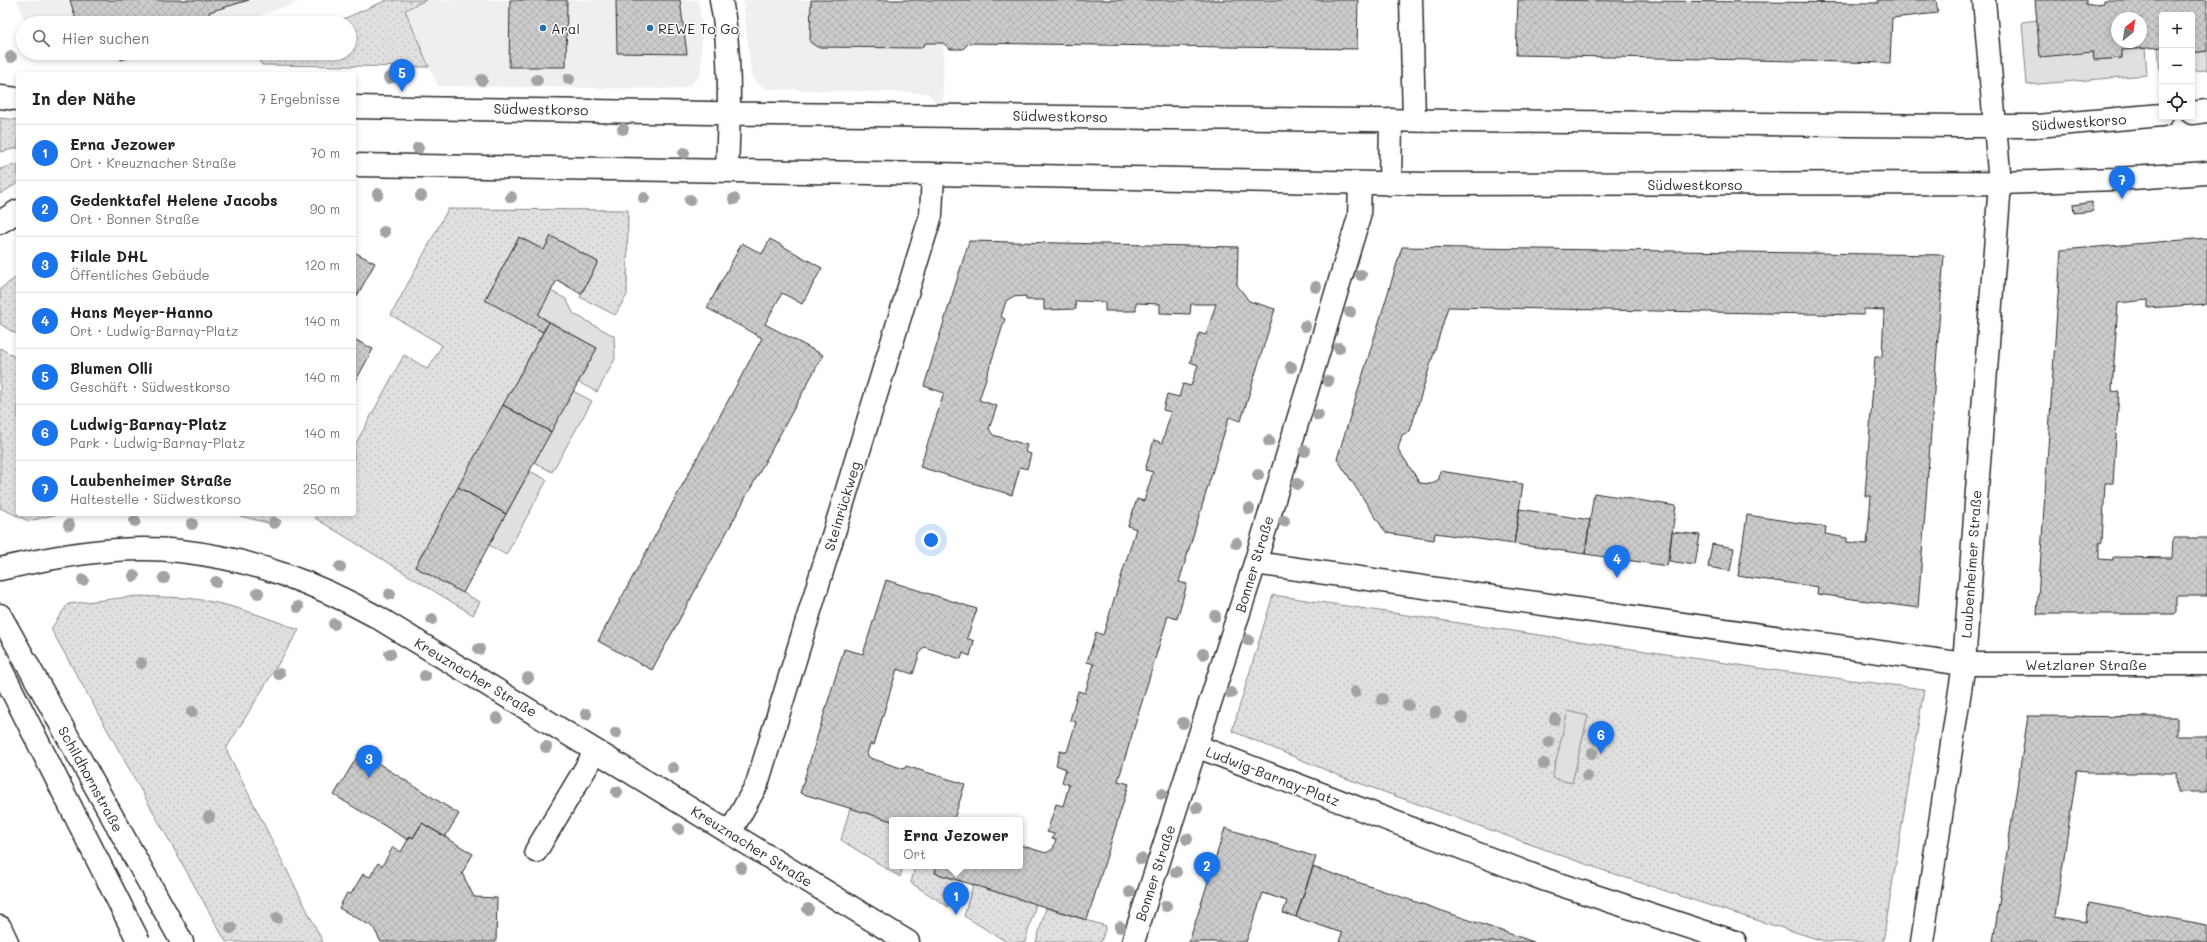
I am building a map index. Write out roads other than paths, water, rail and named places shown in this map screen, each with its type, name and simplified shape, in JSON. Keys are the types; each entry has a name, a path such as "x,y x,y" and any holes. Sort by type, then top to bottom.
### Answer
{"main road":[{"path":"721,0 726,40 729,113 727,171"},
{"path":"1411,0 1414,120"},
{"path":"1984,0 2000,183"},
{"path":"0,97 16,99"},
{"name":"Südwestkorso","path":"356,107 729,113 1996,126 2037,126 2159,115"},
{"path":"2195,113 2207,111"},
{"path":"1390,184 1391,120"},
{"name":"Südwestkorso","path":"356,165 933,174 1390,184 2000,183 2207,172"},
{"name":"Steinrückweg","path":"730,833 757,784 931,215 933,174"},
{"name":"Bonner Straße","path":"1133,942 1254,563 1359,216 1360,183"},
{"name":"Laubenheimer Straße","path":"1922,942 1964,664 2000,183"},
{"path":"0,222 16,212"},
{"name":"Kreuznacher Straße","path":"0,570 88,553 141,550 179,550 274,570 312,584 378,617 908,942"},
{"path":"1254,563 1964,664"},
{"name":"Schildhornstraße","path":"0,615 182,942"},
{"name":"Wetzlarer Straße","path":"1964,664 2207,664"},
{"path":"0,667 139,942"},
{"path":"0,684 29,669"},
{"name":"Ludwig-Barnay-Platz","path":"1196,746 1543,879 1735,942"},
{"path":"536,851 596,751"},
{"path":"0,927 7,942"}],"place":[{"name":"Aral","path":"543,28"},
{"name":"REWE To Go","path":"650,28"},
{"name":"Blumen Olli","path":"402,92"},
{"name":"Laubenheimer Straße","path":"2122,199"},
{"name":"Hans Meyer-Hanno","path":"1617,578"},
{"name":"Ludwig-Barnay-Platz","path":"1601,754"},
{"name":"Filale DHL","path":"369,778"},
{"name":"Gedenktafel Helene Jacobs","path":"1207,885"},
{"name":"Erna Jezower","path":"956,915"}]}
